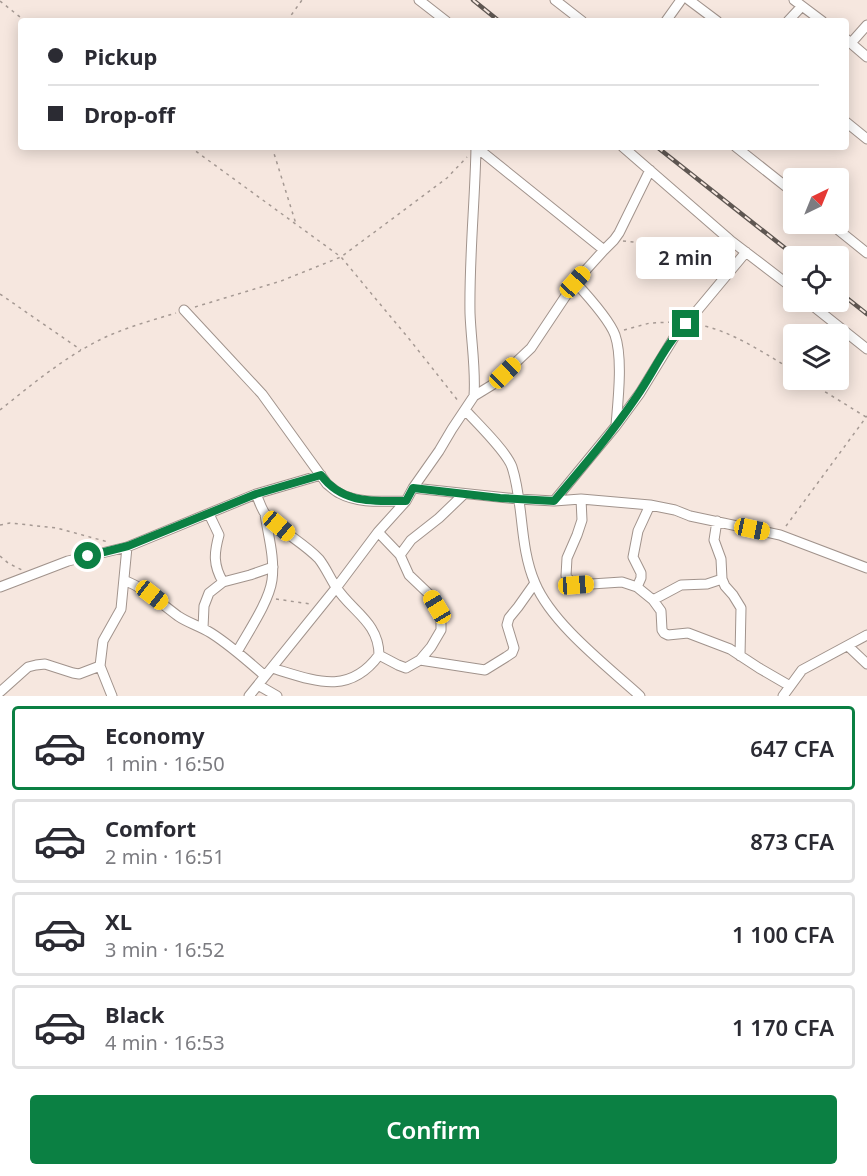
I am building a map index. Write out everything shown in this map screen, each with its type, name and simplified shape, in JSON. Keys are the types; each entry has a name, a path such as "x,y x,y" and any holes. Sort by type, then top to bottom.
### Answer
{"street":[{"path":"419,0 438,17"},
{"path":"555,0 578,18"},
{"path":"668,18 681,0"},
{"path":"689,0 713,18"},
{"path":"790,18 798,3 818,18"},
{"path":"867,25 849,41 867,57"},
{"path":"849,124 867,139"},
{"path":"474,396 470,266 476,150"},
{"path":"480,150 604,250"},
{"path":"627,150 730,240 783,281"},
{"path":"740,150 783,185"},
{"path":"249,696 323,605 378,532 406,501 474,396 492,386 531,348 575,282 614,240 628,217 650,170"},
{"path":"843,234 867,253"},
{"path":"554,501 615,428 672,340 746,252"},
{"path":"575,282 596,305 614,333 617,345 619,385 615,428"},
{"path":"184,310 262,394 327,484 339,493 355,499 406,501"},
{"path":"821,312 867,349"},
{"path":"465,410 511,465 527,560 535,583 555,616 640,696"},
{"path":"0,587 68,561 128,546 256,494 321,475"},
{"path":"413,488 518,499 554,501 581,499 650,505 780,535 867,568"},
{"path":"237,652 271,588 273,567 265,514 256,494"},
{"path":"400,555 411,540 464,494"},
{"path":"581,499 582,520 567,558 566,576 571,582 576,585 622,582 637,587 653,600 661,611 662,630 668,635 688,633 730,649 790,686"},
{"path":"637,587 641,573 633,557 638,531 650,505"},
{"path":"209,514 219,535 215,552 216,567 223,582"},
{"path":"265,514 319,560 336,588 374,632 380,655 372,667 359,678 343,684 326,684 272,668"},
{"path":"717,521 714,540 721,559 722,579 741,608 741,656"},
{"path":"378,532 400,555 409,575 431,596 441,618 441,630 420,660 406,668 380,655"},
{"path":"112,696 100,666 103,641 121,609 128,546"},
{"path":"203,628 204,606 209,593 223,582 273,567"},
{"path":"653,600 681,585 707,584 722,579"},
{"path":"123,580 152,595 179,617 203,628 266,676"},
{"path":"420,660 485,670 512,653 514,648 507,625 509,618 535,583"},
{"path":"783,696 802,670 867,635"},
{"path":"848,646 867,664"},
{"path":"0,692 28,667 45,664 80,674 100,666"},
{"path":"258,685 277,696"}],"path":[{"path":"289,18 302,0"},
{"path":"0,2 21,18"},
{"path":"194,150 341,258 465,410"},
{"path":"273,150 296,225"},
{"path":"0,410 36,381 82,350 114,334 280,281 341,258 447,178 473,150"},
{"path":"614,240 680,244 730,240"},
{"path":"0,294 82,350"},
{"path":"614,333 650,323 675,322 707,326 728,334 783,364"},
{"path":"780,535 866,416 823,390"},
{"path":"0,525 10,523 57,528 111,543"},
{"path":"0,556 8,563 34,575"},
{"path":"267,595 323,605"}],"railway":[{"path":"473,0 495,18"},
{"path":"661,150 783,247"},
{"path":"849,300 867,314"}],"route":[{"path":"88,556 128,546 236,501 321,475 327,484 339,493 355,499 406,501 413,488 500,498 554,501 615,428 678,331 686,324"}]}
